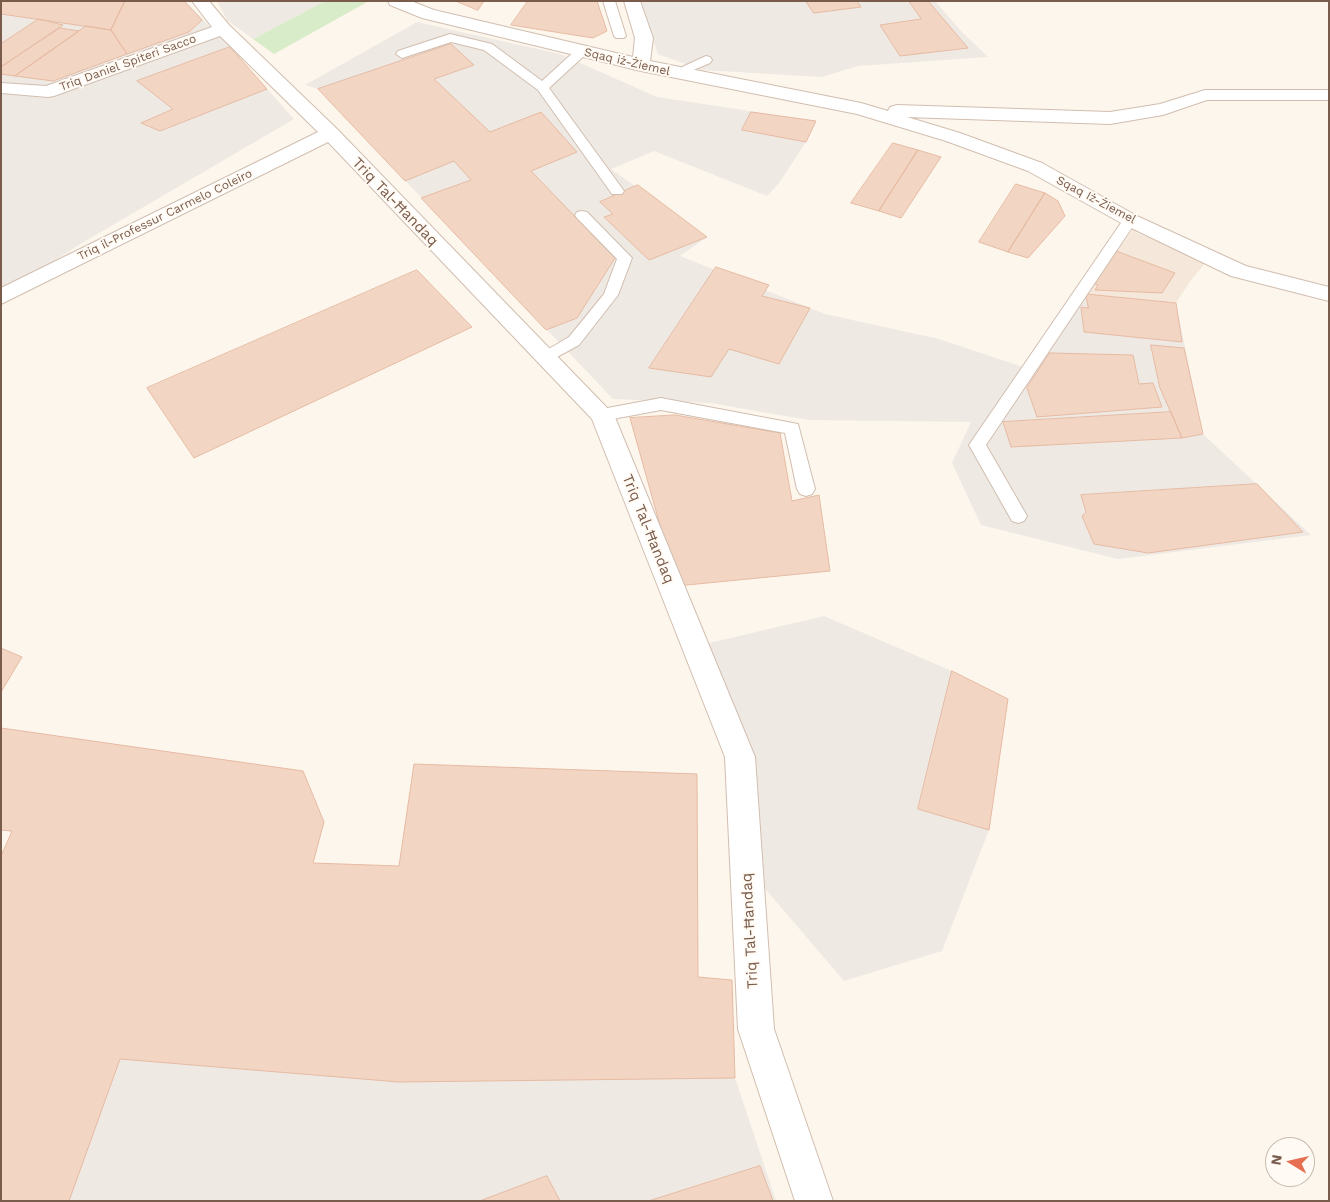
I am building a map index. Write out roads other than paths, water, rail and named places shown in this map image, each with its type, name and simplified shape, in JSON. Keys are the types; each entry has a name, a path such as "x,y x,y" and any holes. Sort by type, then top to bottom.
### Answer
{"street":[{"name":"Triq Tal-Ħandaq","path":"200,1 223,29 330,133 602,415 740,756 756,1030 814,1201"},
{"name":"Sqaq iż-Żiemel","path":"396,1 428,14 581,52 675,73 861,109"},
{"path":"632,1 644,38 642,66"},
{"name":"Triq Daniel Spiteri Sacco","path":"1,88 48,92 223,29"},
{"path":"861,109 1110,118 1162,109 1205,95 1329,95"},
{"name":"Sqaq Iż-Żiemel","path":"861,109 953,137 1035,167 1130,220 1238,271 1329,294"},
{"name":"Triq il-Professur Carmelo Coleiro","path":"1,297 330,133"}],"lane":[{"path":"609,1 620,36"},
{"path":"402,54 450,38 488,47 542,87 617,191"},
{"path":"542,87 581,52"},
{"path":"675,73 706,60"},
{"path":"546,358 574,341 611,295 625,258 582,215"},
{"path":"1018,516 977,445 1130,220"},
{"path":"602,415 661,404 792,428 806,489"}]}
